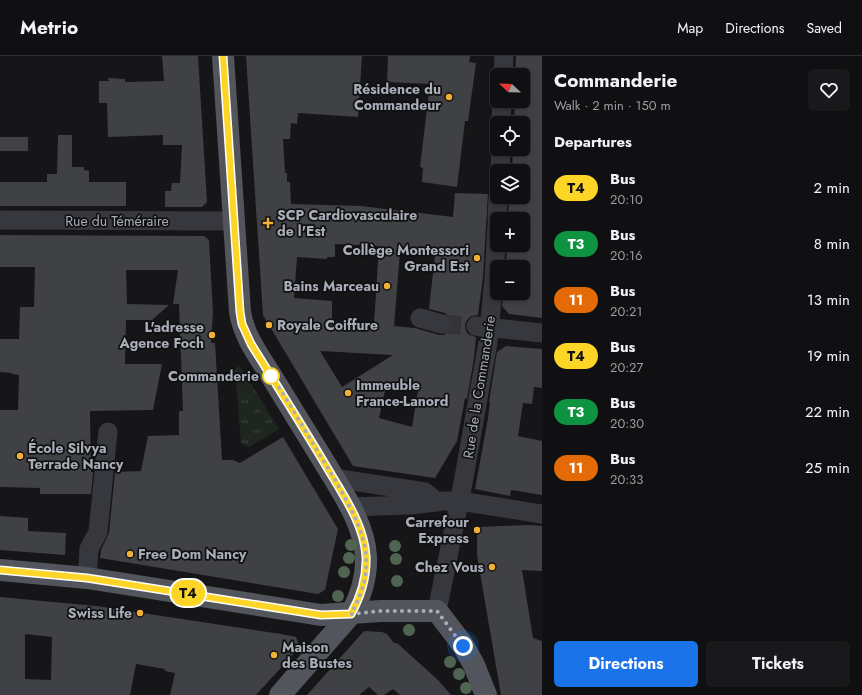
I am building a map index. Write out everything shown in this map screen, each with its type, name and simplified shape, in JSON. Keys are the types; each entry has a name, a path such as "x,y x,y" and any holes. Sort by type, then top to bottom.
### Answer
{"main road":[{"path":"223,56 240,312 246,334 350,507 362,535 366,554 366,568 363,585 358,601 351,614 280,695"},
{"path":"0,570 87,578 171,590 321,615 381,611 437,611 463,646 470,658 486,695"}],"street":[{"path":"503,68 504,56"},
{"name":"Rue du Téméraire","path":"0,220 235,221"},
{"name":"Rue de la Commanderie","path":"437,611 459,501 493,252"},
{"path":"420,318 442,324"},
{"path":"483,327 542,333"},
{"path":"87,578 89,549 98,532 108,432"},
{"path":"333,478 425,492 436,501"},
{"path":"350,507 411,505 436,501 459,501 482,506 542,514"}],"green space":[{"path":"240,366 279,429 249,447 241,444 235,369"}],"building":[{"path":"162,56 198,56 207,202 202,207 165,207 165,191 171,191 172,183 180,183 182,145 163,145 163,135 108,137 107,103 99,103 99,81 109,81 108,78 125,79 125,82 164,81"},
{"path":"246,56 362,56 358,117 298,113 297,124 291,123 290,139 283,139 285,173 287,173 287,182 290,182 291,204 361,206 453,217 455,193 488,194 483,277 478,315 471,316 465,325 466,331 469,335 476,337 467,399 465,398 457,441 435,478 353,466 263,315","holes":["335,244 379,246 374,324 332,321 332,301 294,298 297,257 327,259 327,257 335,257","400,252 435,255 429,309 445,313 453,322 453,327 444,335 439,335 415,328 394,326","320,351 393,355 342,387","386,386 418,391 412,427 379,418"]},
{"name":"Résidence du Commandeur","path":"388,56 470,56 469,62 476,63 468,121 465,121 457,187 422,182 423,168 420,167 430,84 387,82"},
{"path":"516,56 542,56 542,318 509,314 502,306 503,300 530,300 530,260 506,260 507,252 530,252 530,212 508,212 509,204 530,204 530,164 512,164 513,156 530,156 530,116 514,116 515,108 530,108 530,68 515,68"},
{"path":"58,135 72,135 72,167 84,167 84,170 89,171 89,182 126,182 126,206 0,206 0,182 47,182 47,174 57,174"},
{"path":"0,137 28,137 28,151 0,151"},
{"path":"0,235 204,236 209,240 213,313 211,343 215,343 222,460 233,460 240,463 283,437 338,529 325,590 318,594 100,558 101,550 109,533 115,472 141,471 148,436 179,435 179,411 183,411 179,304 173,304 178,270 126,270 127,304 169,305 152,320 126,320 125,364 162,364 153,410 90,411 91,472 93,472 91,494 40,494 40,488 0,487 0,410 18,410 19,375 0,372 0,339 19,339 20,307 34,307 35,267 0,267"},
{"path":"506,346 542,349 542,388 534,387 532,404 523,403 518,436 542,441 542,495 511,490 510,496 475,489 488,418 497,352"},
{"path":"0,516 28,518 28,531 66,533 65,555 0,550"},
{"path":"542,526 542,571 522,570 533,638 542,641 542,695 501,695 477,555 477,527"},
{"path":"0,597 96,606 281,634 296,637 300,647 256,695 170,695 175,673 165,671 165,669 136,664 130,695 0,695","holes":["25,634 52,637 51,680 25,679"]},
{"path":"364,631 382,632 387,634 394,643 397,643 438,680 451,695 400,695 393,689 384,695 378,695 369,687 359,695 307,695"}],"tunnel":[{"path":"442,324 476,326"}],"bus line":[{"name":"T4","path":"0,570 36,572 87,578 171,590 321,615 351,614 358,601 366,568 366,554 362,535 357,523 350,507 333,478 251,344 242,324 223,56"}],"place":[{"name":"Résidence du Commandeur","path":"449,97"},
{"name":"SCP Cardiovasculaire de l'Est","path":"268,223"},
{"name":"Collège Montessori Grand Est","path":"477,258"},
{"name":"Bains Marceau","path":"387,286"},
{"name":"Royale Coiffure","path":"269,325"},
{"name":"L'adresse Agence Foch","path":"212,335"},
{"name":"Commanderie","path":"271,376"},
{"name":"Immeuble France-Lanord","path":"348,393"},
{"name":"École Silvya Terrade Nancy","path":"20,456"},
{"name":"Carrefour Express","path":"477,530"},
{"name":"Free Dom Nancy","path":"130,554"},
{"name":"Chez Vous","path":"492,567"},
{"name":"Swiss Life","path":"140,613"},
{"name":"Maison des Bustes","path":"274,655"}],"route":[{"path":"271,376 350,507 362,535 366,554 366,568 358,601 351,614 381,611 437,611 463,646"}]}
